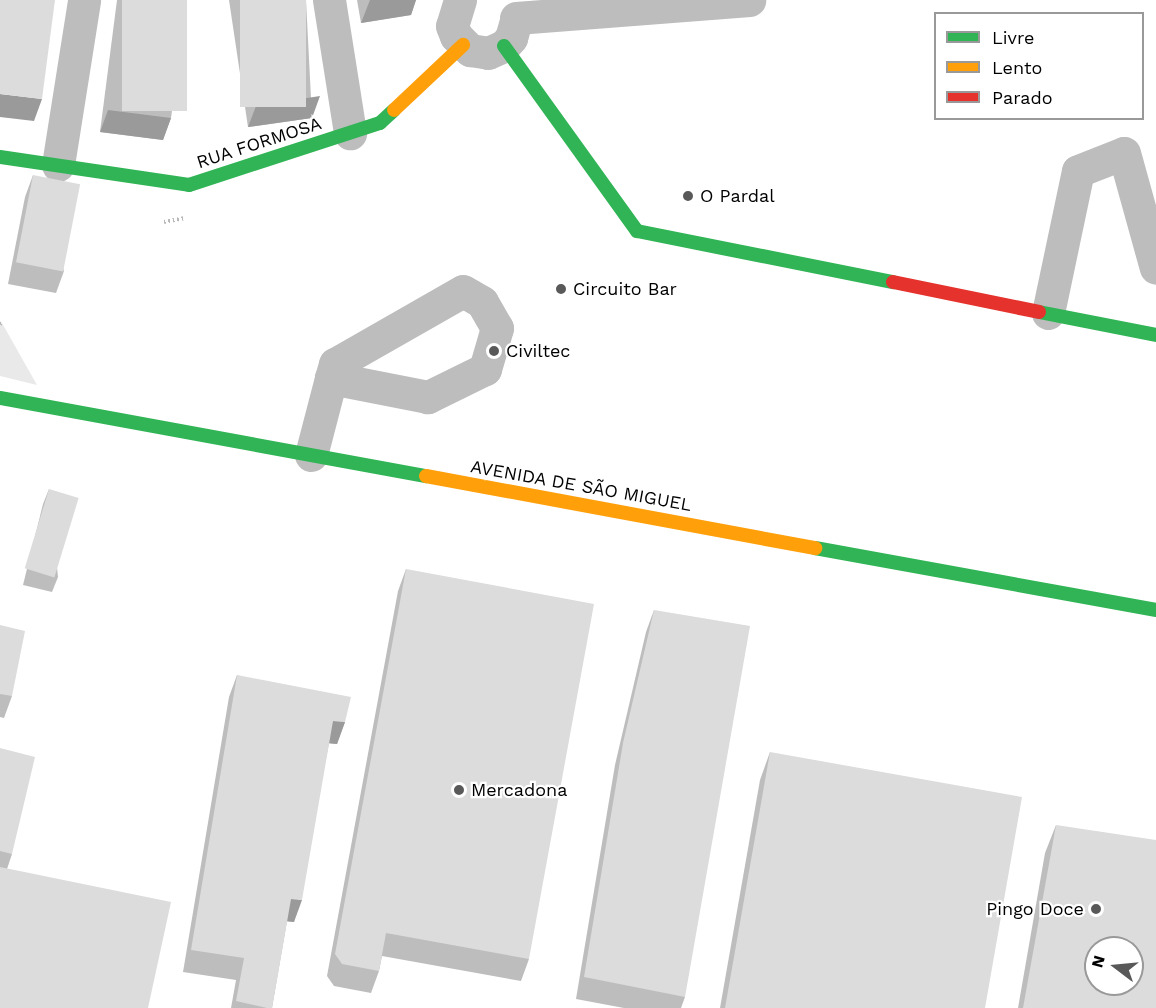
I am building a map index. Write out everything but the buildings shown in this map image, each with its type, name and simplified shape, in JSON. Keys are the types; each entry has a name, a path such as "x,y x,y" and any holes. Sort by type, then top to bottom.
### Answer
{"street":[{"path":"58,165 84,0"},
{"path":"329,0 350,133"},
{"path":"456,1 452,26 463,45 479,53 510,21 749,0"},
{"path":"510,21 638,231 1156,335"},
{"name":"RUA FORMOSA","path":"0,157 189,185 380,123 463,45"},
{"path":"1048,313 1078,171 1124,153 1156,268"},
{"path":"311,455 331,378 335,364 463,291 482,302 497,328 485,369 428,397 331,378"},
{"name":"AVENIDA DE SÃO MIGUEL","path":"0,398 1156,610"}],"shaded area":[{"path":"0,321 2,323 37,385 0,376"}],"traffic: fast":[{"path":"504,46 637,231 893,282"},
{"path":"0,157 189,185 380,123 394,110"},
{"path":"1039,312 1156,335"},
{"path":"0,398 426,476"},
{"path":"815,548 1156,610"}],"traffic: slow":[{"path":"394,110 463,45"},
{"path":"426,476 815,548"}],"traffic: jam":[{"path":"893,282 1039,312"}],"place":[{"name":"O Pardal","path":"688,196"},
{"name":"Circuito Bar","path":"561,289"},
{"name":"Civiltec","path":"494,351"},
{"name":"Mercadona","path":"459,790"},
{"name":"Pingo Doce","path":"1096,909"}]}
